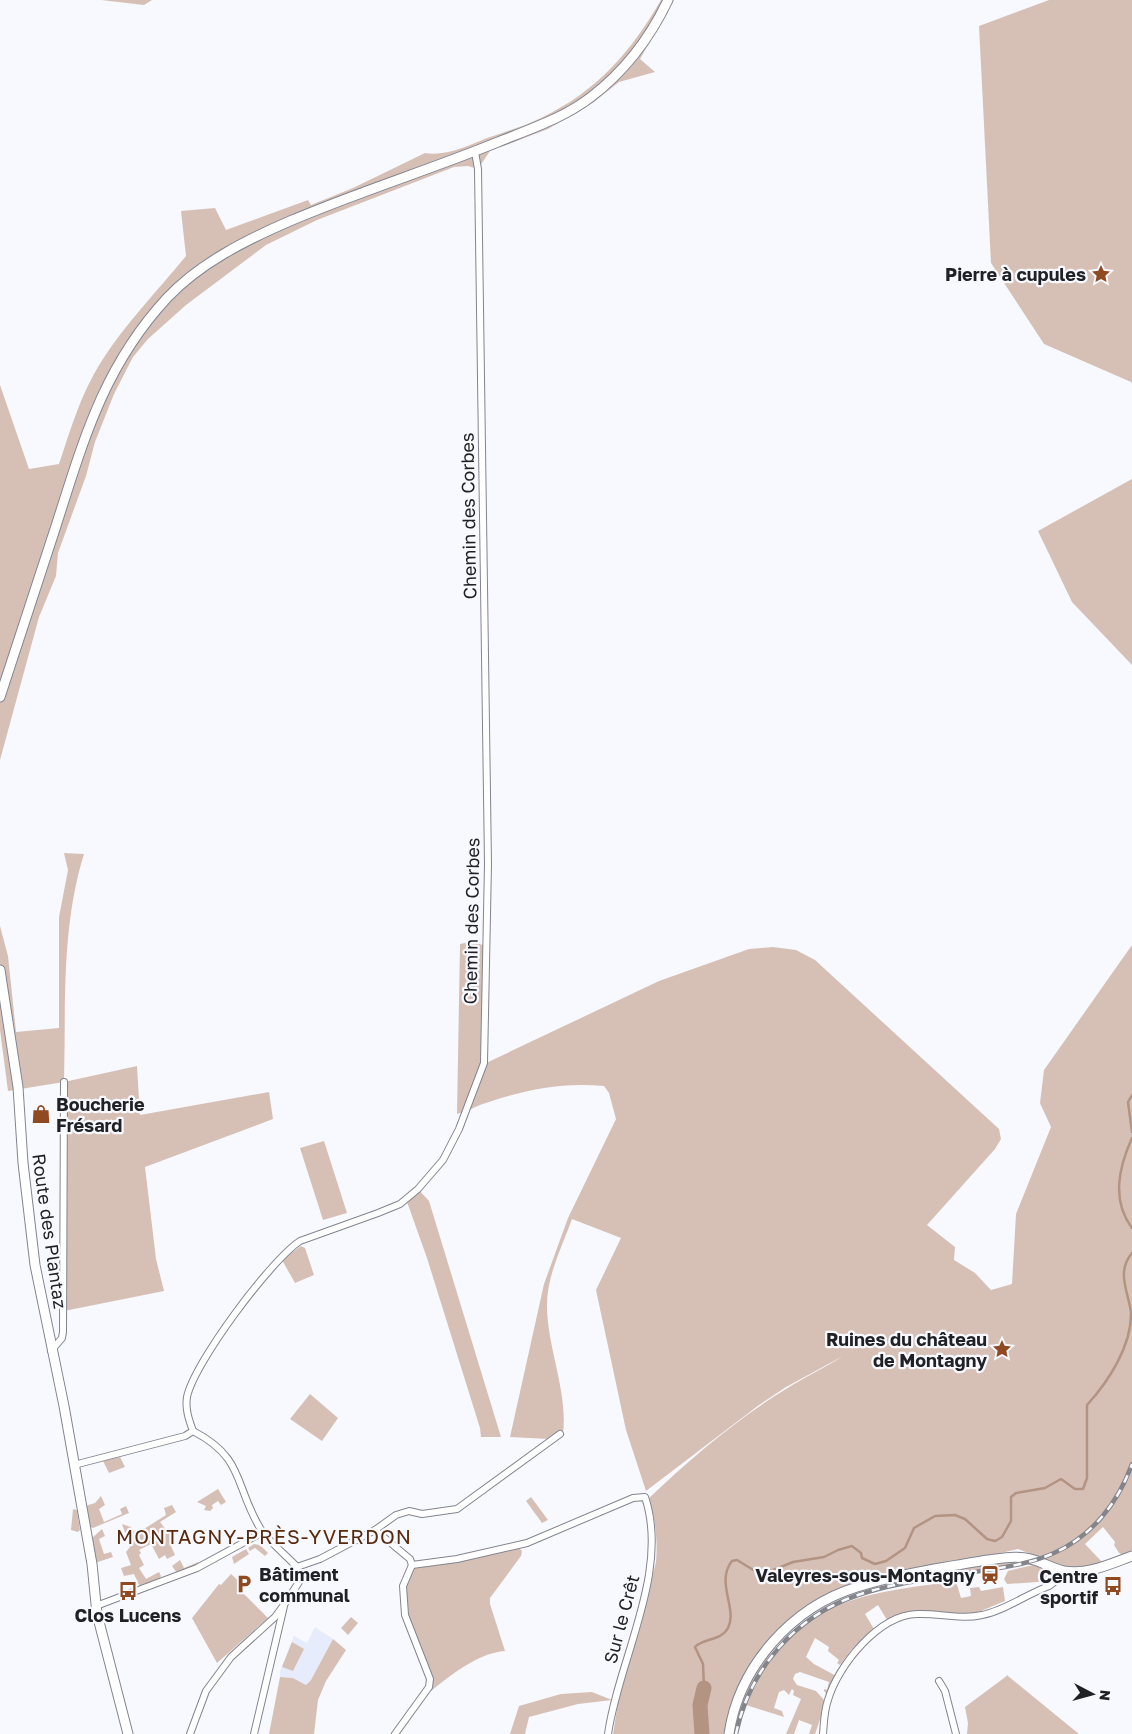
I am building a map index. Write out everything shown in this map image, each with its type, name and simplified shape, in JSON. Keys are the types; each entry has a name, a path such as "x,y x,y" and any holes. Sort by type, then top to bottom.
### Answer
{"street":[{"path":"0,696 76,463 96,408 123,354 158,309 196,273 243,243 270,230 544,124 590,98 612,80 636,53 668,0"},
{"name":"Chemin des Corbes","path":"193,1431 188,1418 187,1398 194,1376 265,1274 290,1248 300,1241 393,1207 418,1189 442,1160 459,1129 484,1064 488,864 478,170 475,152"},
{"name":"Route des Plantaz","path":"0,970 18,1087 35,1265 64,1406 92,1564 96,1606 128,1734"},
{"path":"52,1351 62,1338 63,1332 64,1082"},
{"path":"74,1465 171,1440 185,1436 193,1431 223,1450 232,1463 252,1513 263,1532 298,1567 299,1582 284,1605 274,1617 231,1657 206,1690 190,1734"},
{"path":"298,1567 320,1559 375,1530 396,1515 409,1511 422,1514 457,1509 560,1434"},
{"name":"Sur le Crêt","path":"412,1564 457,1559 527,1543 633,1498 645,1497 650,1511 653,1544 652,1561 611,1714 608,1734"},
{"path":"375,1530 410,1559 412,1564 403,1586 405,1615 430,1679 429,1687 395,1734"},
{"path":"96,1606 168,1580 208,1563 263,1532"},
{"path":"729,1734 740,1694 760,1657 777,1637 817,1604 857,1587 947,1567 1007,1557 1027,1558 1062,1571 1088,1571 1132,1556"},
{"path":"823,1734 827,1701 834,1682 854,1652 888,1623 916,1614 968,1618 985,1615 1049,1586 1057,1580 1062,1571"},
{"path":"254,1734 284,1605"},
{"path":"939,1681 945,1691 956,1734"}],"shaded area":[{"path":"101,0 152,0 144,5"},
{"path":"661,0 674,0 640,59 655,72 619,82 594,102 548,129 490,151 478,169 468,166 454,167 317,220 266,245 186,305 148,339 133,357 114,394 95,442 86,476 58,553 56,576 39,617 0,760 0,385 29,469 59,464 74,419 94,374 125,328 186,256 181,211 215,208 226,230 308,200 311,205 353,188 425,153 432,154 457,150 535,121 579,96 610,69 637,37"},
{"path":"1049,0 1132,0 1132,384 1044,344 991,263 979,26"},
{"path":"1132,479 1132,665 1072,602 1038,531"},
{"path":"64,853 84,854 71,910 68,938 64,1082 8,1091 0,1030 0,926 8,956 16,1032 59,1028 59,917 68,870"},
{"path":"473,941 482,945 487,941 484,1064 659,981 749,949 773,947 796,950 815,960 999,1129 1001,1139 995,1149 927,1225 955,1247 954,1260 975,1273 991,1290 1012,1284 1016,1214 1051,1127 1040,1103 1044,1070 1132,945 1132,1550 1124,1555 1119,1553 1114,1545 1115,1542 1103,1527 1085,1544 1102,1562 1092,1566 1065,1567 1018,1549 856,1586 817,1603 760,1656 729,1734 613,1734 618,1703 656,1562 656,1529 649,1498 681,1468 732,1426 795,1383 842,1357 786,1387 759,1405 646,1491 626,1430 596,1290 621,1238 572,1219 555,1262 547,1296 548,1324 563,1402 563,1434 549,1439 510,1437 544,1284 568,1218 616,1119 609,1093 604,1086 589,1085 560,1086 518,1093 457,1114 460,944"},
{"path":"137,1066 140,1115 269,1092 273,1119 145,1167 156,1259 164,1291 64,1311 64,1082"},
{"path":"324,1141 347,1213 323,1220 300,1148"},
{"path":"418,1189 429,1201 501,1437 481,1437 480,1428 427,1258 406,1199"},
{"path":"301,1246 305,1248 314,1275 295,1283 282,1260"},
{"path":"310,1394 338,1418 322,1441 290,1419"},
{"path":"120,1457 125,1467 109,1473 103,1461"},
{"path":"218,1489 226,1502 221,1505 218,1501 212,1505 213,1508 210,1511 204,1510 206,1506 197,1502"},
{"path":"101,1496 105,1505 99,1509 104,1522 122,1514 120,1509 126,1506 129,1513 93,1528 90,1527 85,1506 95,1503"},
{"path":"531,1497 548,1520 542,1523 526,1501"},
{"path":"172,1505 176,1512 160,1522 176,1543 171,1546 175,1555 167,1559 165,1555 159,1559 151,1544 139,1550 141,1553 139,1555 144,1565 139,1568 146,1579 159,1572 161,1576 159,1580 140,1587 134,1574 124,1576 121,1568 131,1565 126,1552 130,1547 122,1524 131,1527 136,1534 166,1515 164,1508"},
{"path":"73,1509 77,1510 80,1530 78,1532 71,1530"},
{"path":"102,1529 105,1536 99,1539 104,1554 111,1552 113,1557 95,1563 91,1539"},
{"path":"254,1544 260,1545 268,1553 265,1556 255,1548 250,1551 248,1548"},
{"path":"519,1548 522,1551 521,1556 490,1598 490,1604 505,1651 475,1660 431,1691 427,1668 409,1622 404,1599 404,1591 411,1568"},
{"path":"246,1549 249,1554 234,1564 232,1557"},
{"path":"180,1560 184,1568 198,1562 198,1564 177,1573 172,1566"},
{"path":"1020,1560 1000,1567 906,1581 853,1593 882,1584 930,1574"},
{"path":"1033,1565 1050,1571 1053,1576 1052,1581 1007,1584 1004,1579 1008,1571"},
{"path":"231,1574 244,1586 240,1590 268,1618 217,1663 192,1618 219,1584 221,1585"},
{"path":"956,1581 961,1598 971,1596 970,1588 979,1587 981,1591 1003,1587 1005,1601 969,1614 911,1611 887,1620 878,1605 865,1614 874,1629 851,1650 840,1665 837,1663 839,1660 828,1651 829,1647 815,1638 806,1657 814,1664 838,1677 829,1696 824,1689 827,1690 829,1682 800,1672 795,1674 793,1679 797,1685 816,1691 826,1702 815,1734 809,1734 812,1725 799,1720 794,1734 786,1734 801,1699 793,1695 794,1691 792,1689 789,1695 784,1690 779,1692 774,1708 782,1711 784,1717 746,1705 765,1670 785,1643 806,1623 830,1609 857,1599 919,1586"},
{"path":"845,1596 824,1607 802,1622 766,1660 753,1682 742,1707 734,1734 732,1734 746,1691 754,1674 780,1638 798,1622 818,1609"},
{"path":"351,1617 358,1623 348,1635 341,1628"},
{"path":"315,1627 333,1639 311,1680 306,1685 293,1678 280,1677 280,1671 294,1636 307,1643"},
{"path":"333,1639 346,1650 326,1681 318,1700 314,1734 269,1734 280,1677 293,1678 306,1685 311,1680"},
{"path":"292,1642 304,1649 293,1671 282,1667"},
{"path":"1008,1675 1079,1734 967,1734 968,1723 965,1707"},
{"path":"592,1692 612,1700 578,1704 529,1717 525,1734 510,1734 519,1706 561,1694"}],"waterway":[{"path":"1132,1095 1128,1102 1132,1132"},
{"path":"1132,1138 1127,1149 1119,1183 1121,1206 1132,1228"},
{"path":"704,1688 703,1664 695,1647 721,1635 728,1628 730,1612 726,1578 727,1569 732,1561 737,1560 755,1571 766,1573 793,1562 824,1557 852,1546 861,1553 862,1558 875,1564 886,1561 905,1548 914,1528 935,1516 955,1515 965,1519 987,1539 995,1541 1002,1537 1011,1521 1011,1497 1016,1493 1045,1488 1061,1479 1075,1489 1083,1489 1087,1478 1087,1405 1103,1386 1117,1363 1128,1338 1131,1312 1124,1274 1127,1260 1132,1253"},
{"path":"702,1734 700,1705 704,1688"}],"railway":[{"path":"736,1734 742,1711 764,1667 778,1648 795,1631 814,1617 835,1604 885,1587 1013,1566 1054,1553 1068,1546 1092,1528 1102,1517 1119,1492 1132,1464"}],"place":[{"name":"Pierre à cupules","path":"1101,274"},
{"name":"Boucherie Frésard","path":"41,1114"},
{"name":"Ruines du château de Montagny","path":"1002,1349"},
{"name":"Valeyres-sous-Montagny","path":"990,1575"},
{"name":"Bâtiment communal","path":"244,1584"},
{"name":"Centre sportif","path":"1113,1586"},
{"name":"Clos Lucens","path":"128,1591"}],"district":[{"name":"MONTAGNY-PRÈS-YVERDON","path":"264,1536"}]}
